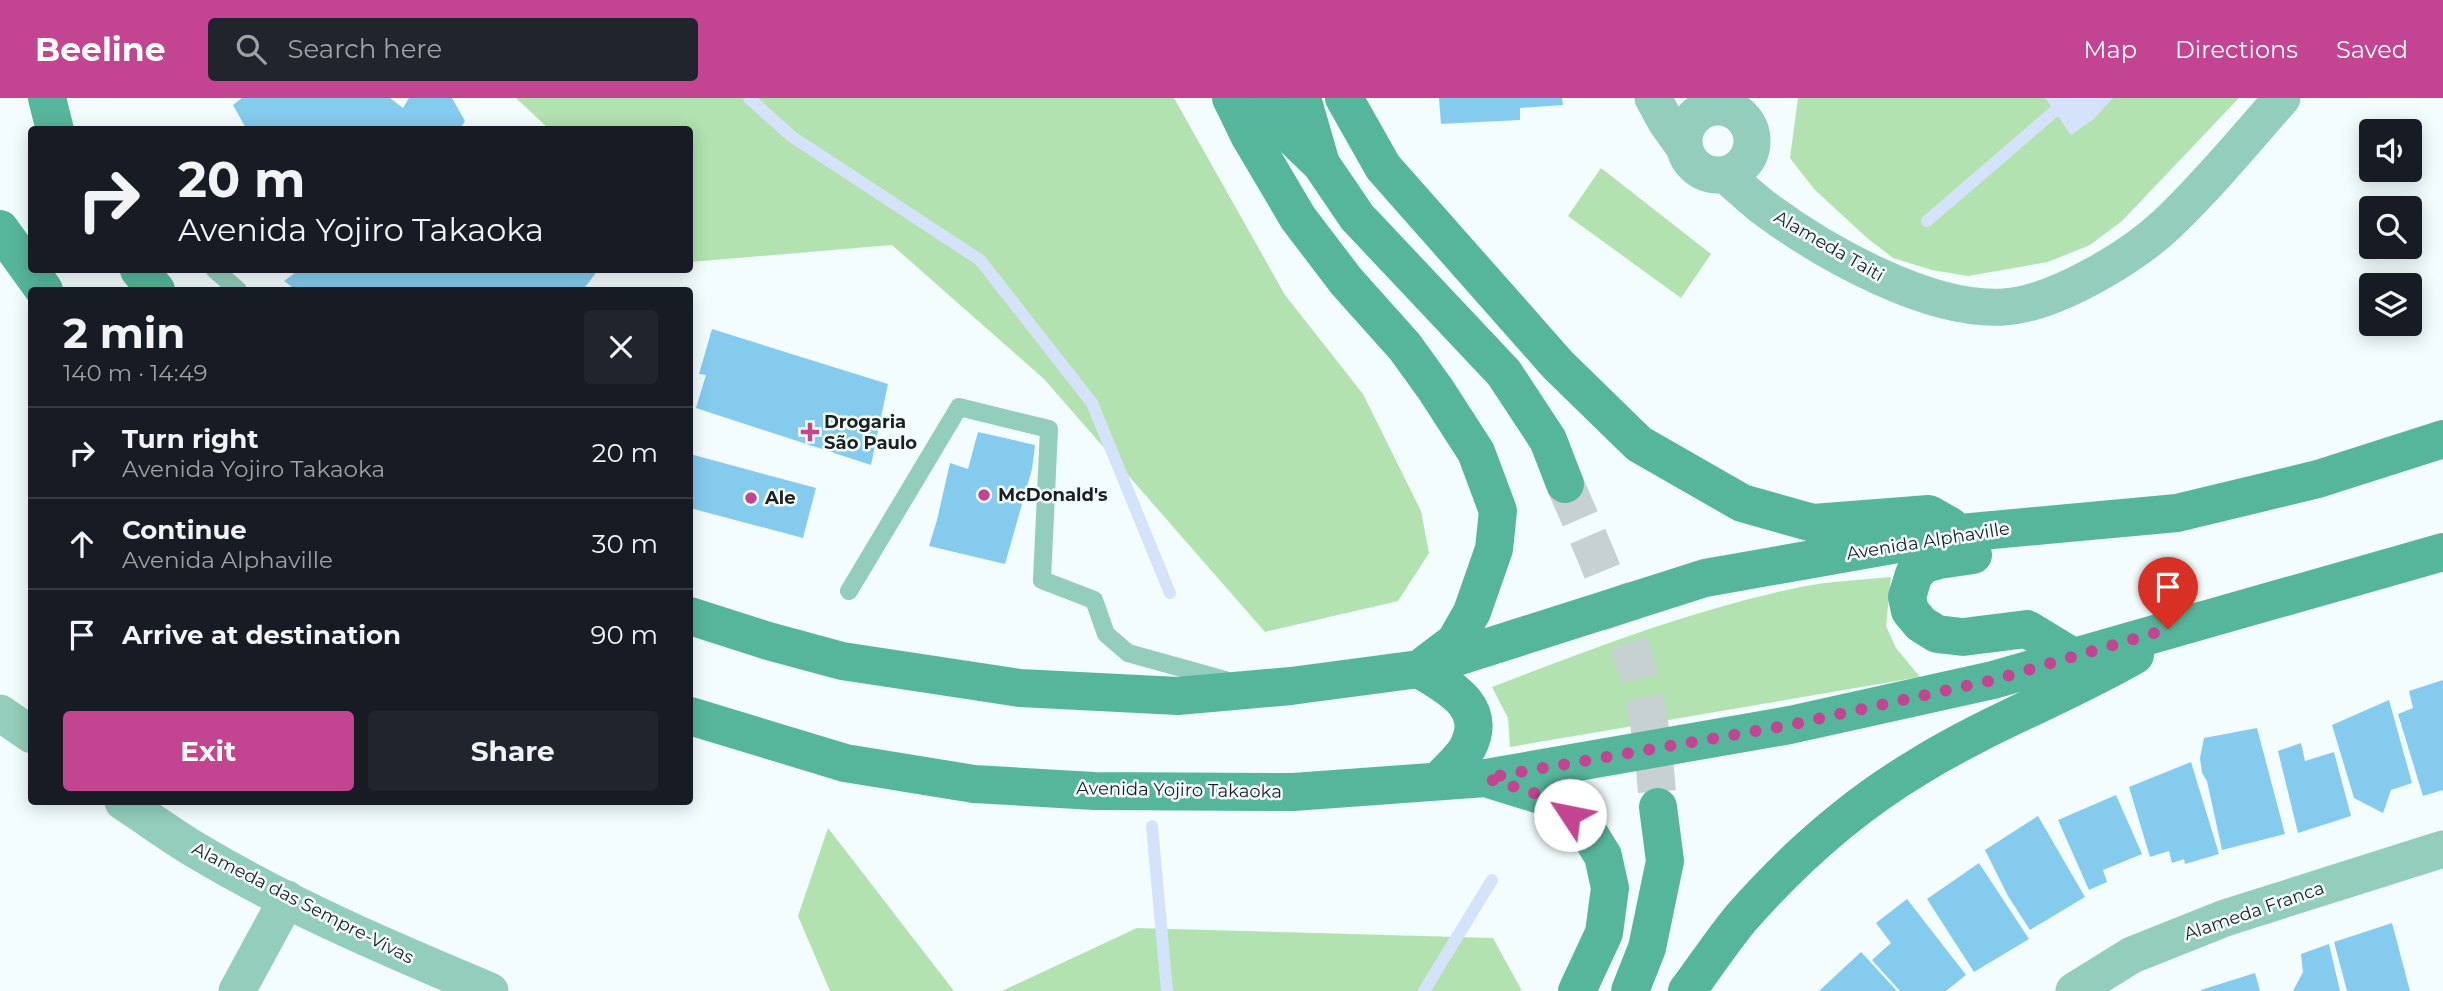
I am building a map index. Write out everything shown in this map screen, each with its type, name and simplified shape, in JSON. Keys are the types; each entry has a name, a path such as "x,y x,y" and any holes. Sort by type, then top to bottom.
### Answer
{"main road":[{"path":"47,98 54,126"},
{"path":"693,617 842,661 1020,688 1178,696 1419,670 1455,642 1472,612 1494,550 1498,511 1476,452 1405,347 1346,281 1298,218 1249,135 1231,98"},
{"path":"1267,98 1278,123 1321,164 1357,217 1504,373 1548,440 1565,484"},
{"path":"1302,98 1321,164"},
{"path":"1344,98 1383,167 1559,365 1639,444 1742,503 1813,523 1929,513 1960,533"},
{"path":"0,229 28,268"},
{"path":"142,273 153,287"},
{"name":"Avenida Alphaville","path":"1419,670 1704,578 1960,533 2177,513 2318,479 2443,439"},
{"path":"2177,513 2132,541 1939,560 1925,564 1914,574 1908,597 1910,611 1921,624 1937,634 1963,637 2027,629 2073,657 2443,552"},
{"path":"1687,991 1741,919 1819,837 1917,767 2022,711 2104,673 2191,622"},
{"name":"Avenida Yojiro Takaoka","path":"693,717 735,732 845,763 974,784 1094,791 1293,792 1486,778 1674,746 1790,725 1993,680 2073,657"},
{"path":"1419,670 1457,693 1471,709 1474,729 1467,748 1439,781"},
{"path":"1486,778 1553,799 1587,830 1603,856 1610,888 1604,933 1577,991"},
{"path":"1630,991 1647,948 1665,861 1658,807"}],"street":[{"path":"1653,98 1688,157 1695,167 1705,173 1726,175 1745,163 1752,144 1748,124 1730,105 1694,116 1684,135 1684,147"},
{"name":"Alameda Taiti","path":"1726,175 1770,213 1861,267 1933,298 1969,307 2006,307 2054,294 2091,277 2124,257 2167,224 2282,98"},
{"path":"0,713 28,733"},
{"name":"Alameda das Sempre-Vivas","path":"128,805 199,852 287,898 412,958 491,991"},
{"name":"Alameda Franca","path":"2074,991 2132,955 2225,918 2443,849"},
{"path":"237,991 287,898"}],"lane":[{"path":"218,273 235,287"},
{"path":"849,591 959,407 1049,429 1042,580 1094,600 1106,634 1128,653 1255,689"}],"green space":[{"path":"516,98 1174,98 1285,295 1363,394 1421,511 1429,553 1398,601 1265,632 1044,379 892,245 693,262 693,126 546,126"},
{"path":"1798,98 2239,98 2122,221 2090,245 2048,262 1968,276 1932,270 1893,258 1814,189 1790,158"},
{"path":"1601,168 1711,254 1681,298 1568,216"},
{"path":"1891,577 1886,626 1896,648 1920,677 1510,747 1508,718 1492,687 1606,644 1722,606 1812,585"},
{"path":"828,828 954,991 830,991 798,916"},
{"path":"1137,928 1493,938 1521,989 1002,991"}],"water":[{"path":"2045,98 2113,98 2094,119 2071,135"}],"building":[{"path":"242,98 390,98 403,108 409,98 452,98 465,121 462,126 245,126 233,105"},
{"path":"1439,98 1562,98 1563,105 1520,108 1520,120 1441,124"},
{"path":"295,273 596,273 585,287 292,287 284,281"},
{"path":"712,329 888,384 871,465 696,408 706,375 699,374"},
{"name":"McDonald's","path":"978,432 1035,445 1032,469 1005,564 929,546 950,463 968,469"},
{"name":"Ale","path":"693,455 816,488 803,538 693,509"},
{"path":"2443,680 2443,790 2423,796 2398,714 2413,708 2409,691"},
{"path":"2389,700 2412,783 2391,790 2383,813 2354,798 2332,725"},
{"path":"2257,728 2285,834 2222,850 2207,781 2202,773 2200,758 2204,738"},
{"path":"2301,743 2305,761 2334,752 2351,816 2298,833 2278,751"},
{"path":"2191,762 2219,854 2185,864 2184,859 2172,863 2169,851 2150,857 2129,787"},
{"path":"2116,795 2142,854 2103,870 2107,882 2089,890 2058,820"},
{"path":"2038,816 2085,897 2030,930 2008,896 1985,850"},
{"path":"1979,863 2029,939 1974,972 1927,899"},
{"path":"1907,899 1966,975 1946,991 1900,991 1872,960 1891,943 1876,923"},
{"path":"2392,923 2410,991 2347,991 2334,942"},
{"path":"2329,944 2340,991 2293,991 2303,972 2301,954"},
{"path":"1861,952 1897,991 1819,991"},
{"path":"2255,973 2260,991 2201,991 2201,990"}],"waterway":[{"path":"749,98 791,136 980,260 1092,403 1170,593"},
{"path":"1927,221 2070,98"},
{"path":"1152,826 1167,991"},
{"path":"1424,991 1492,880"}],"tunnel":[{"path":"1565,484 1613,598 1637,669 1651,737 1658,807"}],"place":[{"name":"Drogaria São Paulo","path":"810,432"},
{"name":"McDonald's","path":"984,495"},
{"name":"Ale","path":"751,498"}],"route":[{"path":"1570,815 1553,799 1486,778 1790,725 1993,680 2168,629"}]}
